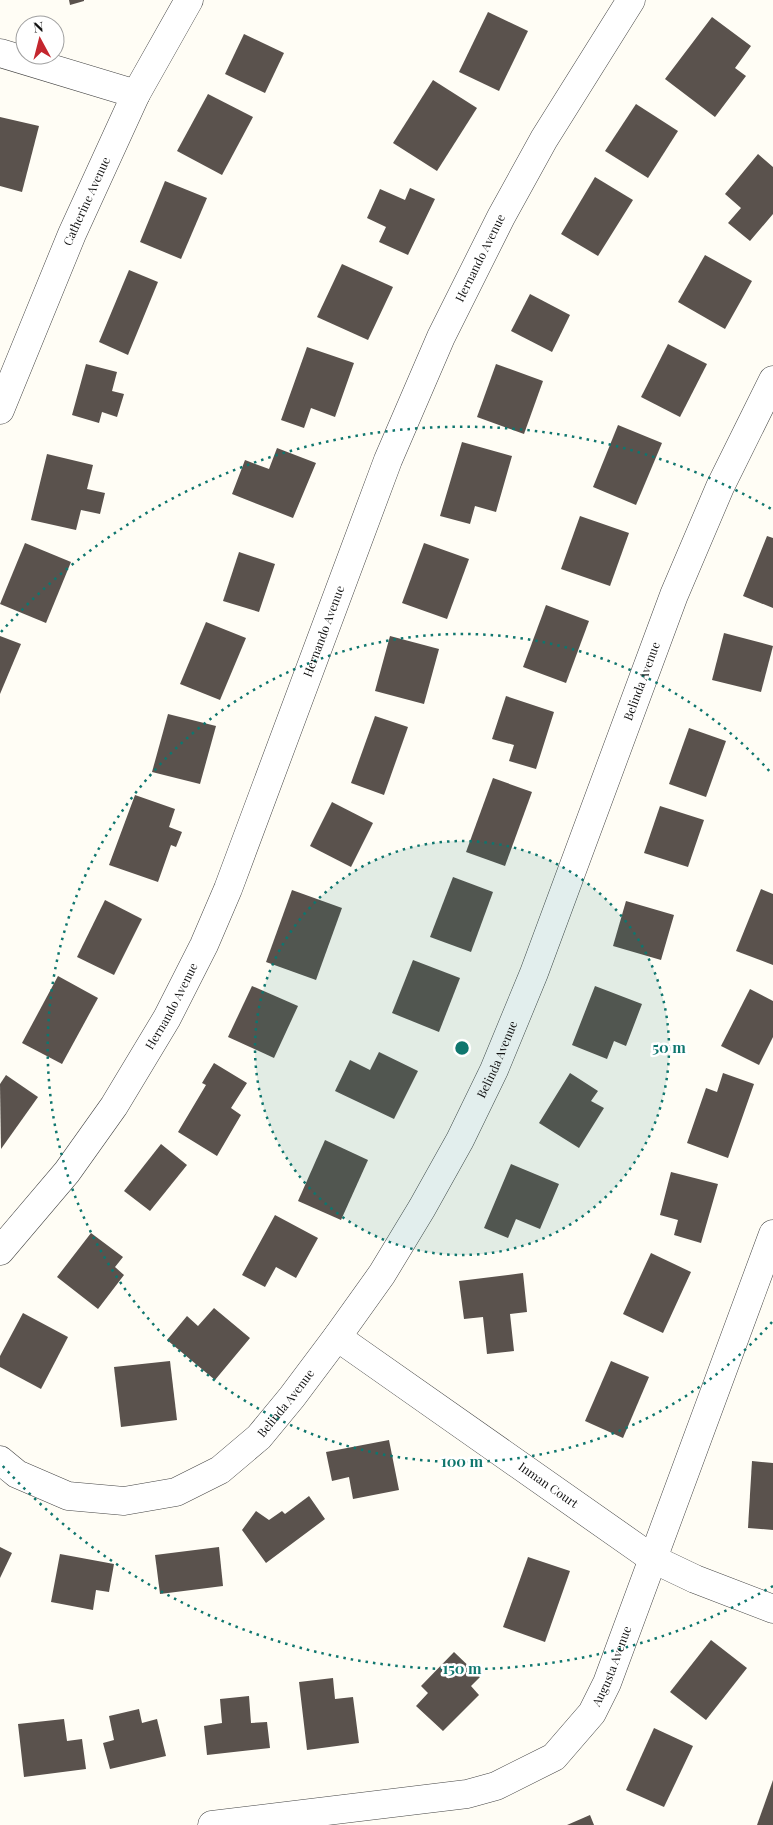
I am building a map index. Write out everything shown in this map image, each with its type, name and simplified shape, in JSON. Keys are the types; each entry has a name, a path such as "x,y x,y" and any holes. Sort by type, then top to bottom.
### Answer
{"street":[{"name":"Catherine Avenue","path":"1,403 72,234 136,94 189,0"},
{"name":"Hernando Avenue","path":"0,1251 67,1172 114,1106 171,1010 204,945 228,889 388,460 441,337 501,217 544,139 631,0"},
{"path":"0,54 136,94"},
{"name":"Belinda Avenue","path":"0,1460 17,1474 68,1496 124,1501 176,1492 220,1470 259,1437 337,1337 382,1274 422,1208 460,1140 494,1070 534,973 674,595 720,487 773,380"},
{"name":"Augusta Avenue","path":"212,1825 467,1794 496,1786 554,1758 592,1712 608,1683 773,1234"},
{"name":"Inman Court","path":"337,1337 653,1558 695,1579 773,1609"}],"building":[{"path":"69,0 84,0 84,1 70,5"},
{"path":"488,12 528,31 499,91 459,72"},
{"path":"712,17 751,46 735,68 746,76 715,117 665,79"},
{"path":"244,34 284,53 265,93 225,74"},
{"path":"433,80 477,108 437,171 393,143"},
{"path":"208,94 253,117 222,175 177,151"},
{"path":"636,104 678,131 648,178 605,151"},
{"path":"0,117 39,126 22,192 0,186"},
{"path":"758,154 773,167 773,214 750,241 728,223 741,208 725,194"},
{"path":"595,177 633,200 598,256 561,234"},
{"path":"165,181 207,198 181,259 140,242"},
{"path":"410,188 435,199 408,255 379,242 386,227 367,218 380,189 405,200"},
{"path":"705,255 752,281 725,329 678,302"},
{"path":"342,264 393,287 368,340 317,317"},
{"path":"129,270 158,282 128,355 99,342"},
{"path":"530,294 570,315 552,352 511,331"},
{"path":"668,344 707,364 680,417 641,397"},
{"path":"307,347 354,363 335,417 311,408 304,428 281,420"},
{"path":"86,364 117,372 112,391 124,394 117,417 102,412 99,423 72,415"},
{"path":"496,364 543,381 524,434 477,417"},
{"path":"618,425 662,443 636,505 593,487"},
{"path":"462,442 512,456 496,512 475,506 470,524 440,516"},
{"path":"277,448 316,463 293,518 232,494 245,460 269,469"},
{"path":"47,454 93,465 87,489 105,493 100,514 81,510 76,530 31,520"},
{"path":"580,516 629,533 610,586 561,569"},
{"path":"767,536 773,538 773,608 743,596"},
{"path":"25,543 71,562 46,623 0,604"},
{"path":"424,543 469,559 447,619 402,603"},
{"path":"239,552 275,564 259,612 223,601"},
{"path":"546,605 589,621 566,683 523,667"},
{"path":"206,622 246,638 220,700 180,684"},
{"path":"724,633 773,646 761,692 712,680"},
{"path":"0,636 21,644 0,694"},
{"path":"390,636 439,649 424,704 375,691"},
{"path":"506,696 554,712 536,769 509,761 514,745 492,739"},
{"path":"168,714 216,726 200,784 152,772"},
{"path":"375,716 408,727 384,795 351,783"},
{"path":"689,728 726,741 706,797 669,784"},
{"path":"493,778 532,792 505,866 466,852"},
{"path":"135,795 175,809 169,827 182,832 176,847 171,845 158,882 109,865"},
{"path":"332,802 373,823 351,867 310,846"},
{"path":"660,806 704,820 688,867 644,853"},
{"path":"453,877 493,892 471,952 430,937"},
{"path":"761,889 773,894 773,965 736,951"},
{"path":"292,890 342,908 316,980 266,962"},
{"path":"105,900 142,919 114,975 77,957"},
{"path":"626,901 674,915 661,960 613,946"},
{"path":"413,960 460,978 439,1032 392,1013"},
{"path":"58,976 98,998 62,1064 22,1043"},
{"path":"252,986 298,1006 274,1058 228,1037"},
{"path":"595,986 642,1004 626,1046 614,1041 607,1059 572,1045"},
{"path":"750,989 773,1001 773,1037 759,1065 721,1046"},
{"path":"379,1052 418,1071 394,1119 335,1091 350,1060 370,1070"},
{"path":"214,1063 247,1083 231,1108 241,1115 217,1156 178,1132 206,1085 202,1083"},
{"path":"570,1073 598,1091 591,1101 604,1108 579,1148 539,1123"},
{"path":"723,1073 754,1084 728,1158 687,1143 706,1088 717,1092"},
{"path":"6,1075 38,1097 1,1149 0,1084"},
{"path":"325,1140 368,1160 341,1220 298,1201"},
{"path":"161,1144 187,1165 150,1211 124,1191"},
{"path":"511,1164 559,1184 540,1229 516,1219 508,1238 484,1228"},
{"path":"671,1172 718,1184 701,1243 674,1235 678,1220 660,1215"},
{"path":"275,1215 318,1238 296,1278 276,1267 265,1287 242,1275"},
{"path":"91,1233 123,1257 115,1267 124,1275 98,1309 57,1277"},
{"path":"651,1253 691,1272 663,1333 623,1314"},
{"path":"523,1273 527,1312 510,1314 514,1351 487,1354 483,1317 464,1319 459,1281"},
{"path":"214,1308 250,1338 215,1380 167,1340 187,1316 198,1326"},
{"path":"23,1313 68,1337 41,1389 0,1367 0,1356"},
{"path":"170,1361 177,1420 121,1427 114,1367"},
{"path":"611,1361 649,1377 623,1438 585,1421"},
{"path":"389,1440 399,1490 353,1499 349,1477 332,1481 326,1452"},
{"path":"752,1461 773,1463 773,1530 748,1528"},
{"path":"309,1496 325,1519 266,1563 242,1530 256,1511 269,1520 282,1511 285,1514"},
{"path":"0,1547 12,1553 0,1578"},
{"path":"219,1547 223,1586 160,1594 155,1555"},
{"path":"60,1554 114,1564 109,1592 96,1590 93,1610 51,1602"},
{"path":"528,1557 570,1571 545,1642 503,1627"},
{"path":"711,1640 747,1668 706,1720 670,1692"},
{"path":"454,1652 480,1677 471,1686 479,1695 443,1731 416,1706 428,1693 421,1686"},
{"path":"333,1678 335,1699 353,1697 359,1743 307,1750 299,1682"},
{"path":"249,1696 251,1723 267,1722 270,1748 207,1755 204,1726 222,1723 220,1699"},
{"path":"139,1709 142,1723 157,1719 166,1756 110,1769 103,1743 114,1740 109,1716"},
{"path":"64,1719 67,1741 82,1739 86,1769 24,1777 18,1724"},
{"path":"654,1728 693,1746 664,1807 626,1790"},
{"path":"773,1780 773,1825 757,1825"},
{"path":"590,1815 594,1825 567,1825"}]}
